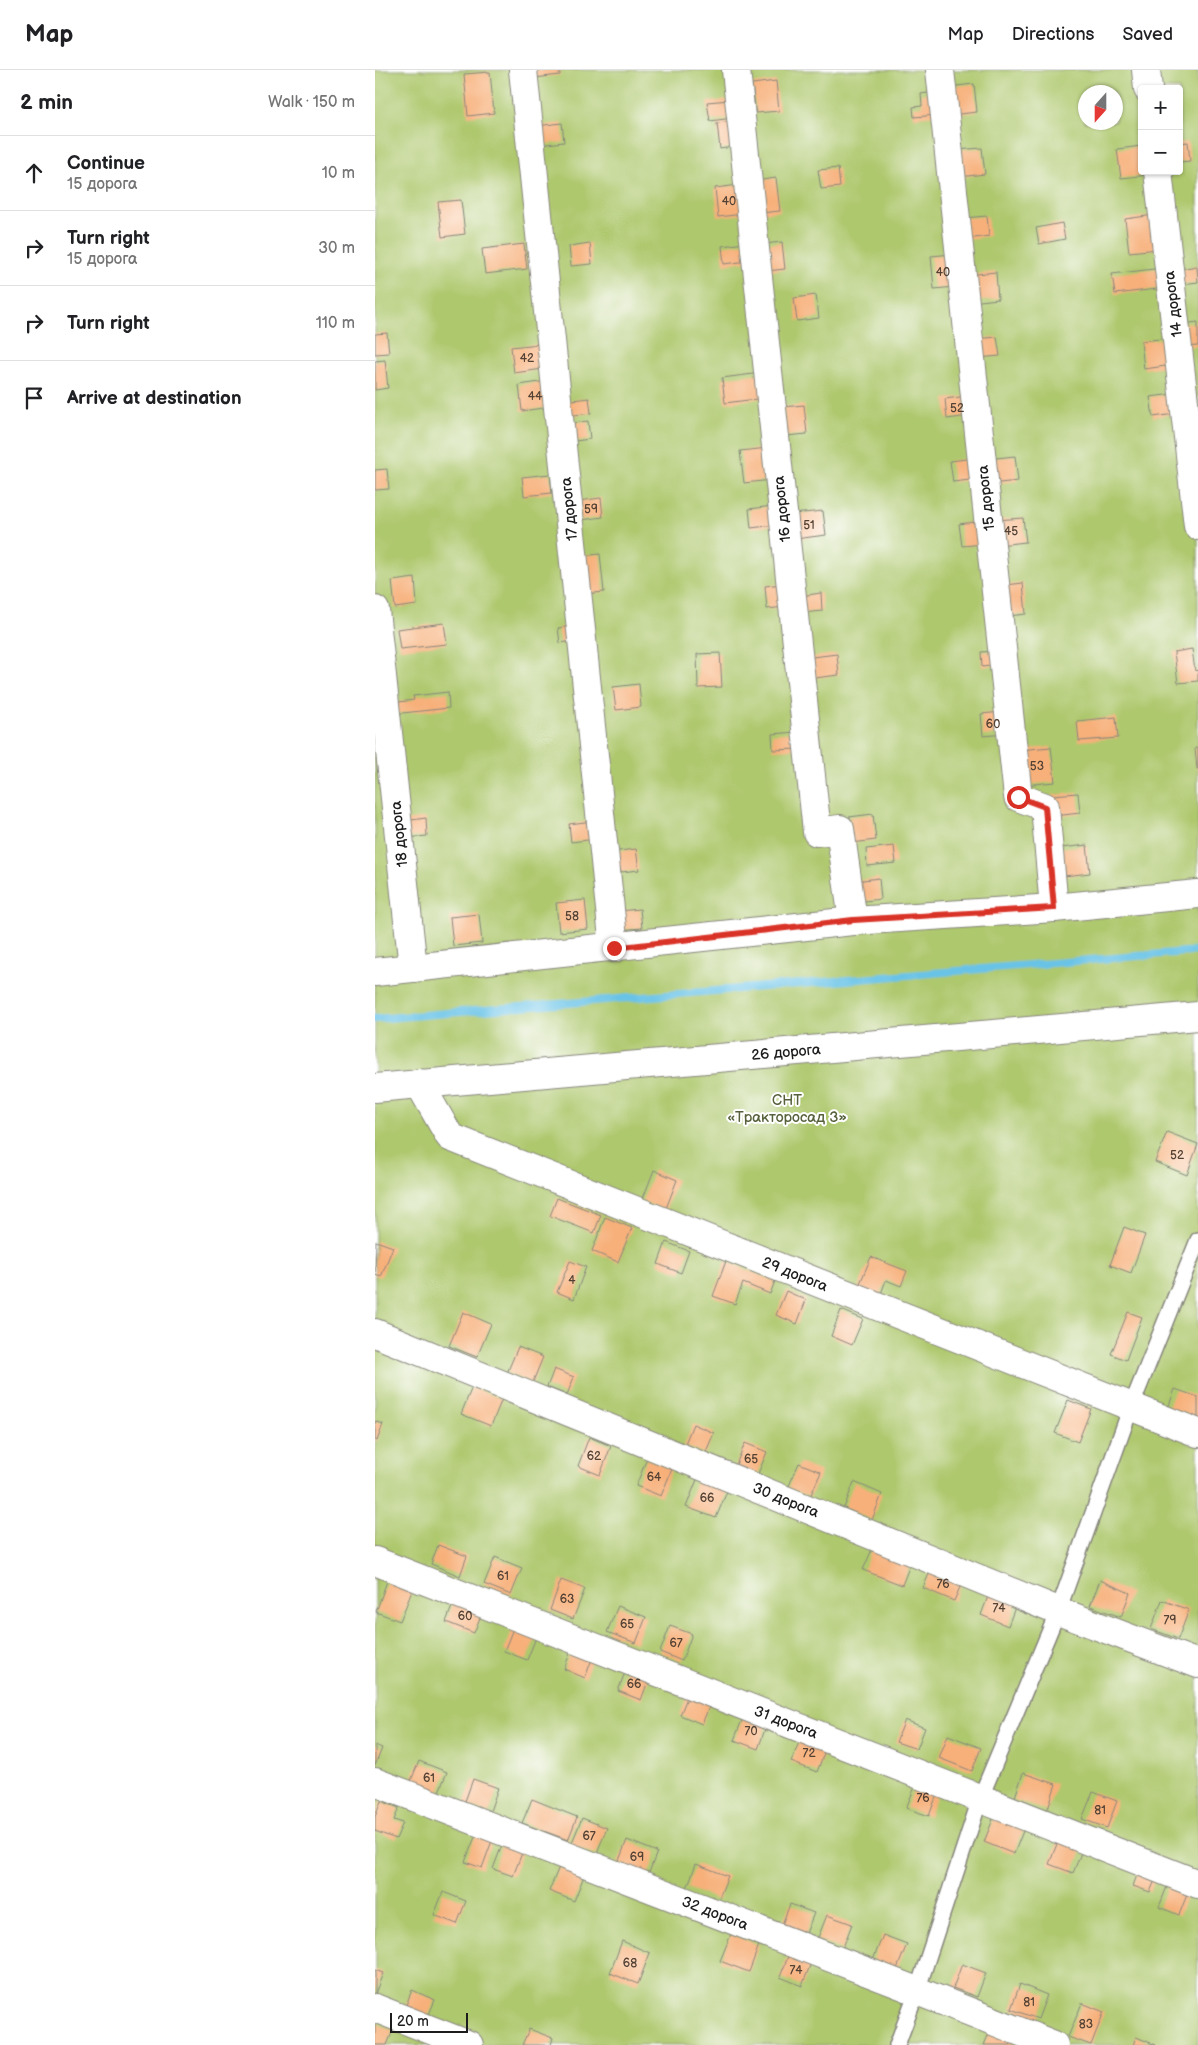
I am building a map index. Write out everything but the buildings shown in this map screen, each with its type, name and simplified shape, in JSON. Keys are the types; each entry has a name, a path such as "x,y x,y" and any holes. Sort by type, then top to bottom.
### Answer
{"street":[{"name":"17 дорога","path":"523,70 614,948"},
{"name":"16 дорога","path":"736,70 817,832 840,829 853,920"},
{"name":"15 дорога","path":"940,70 1018,797 1045,807 1054,908"},
{"path":"1146,70 1148,85"},
{"name":"14 дорога","path":"1157,175 1198,526"},
{"name":"18 дорога","path":"375,610 413,968"},
{"path":"375,972 614,948 853,920 1054,908 1198,894"},
{"name":"26 дорога","path":"375,1088 1198,1016"},
{"name":"29 дорога","path":"419,1083 450,1137 1198,1433"},
{"name":"30 дорога","path":"375,1332 1059,1611 1198,1664"},
{"name":"31 дорога","path":"375,1561 1198,1884"},
{"name":"32 дорога","path":"375,1782 1054,2045"},
{"path":"375,2008 469,2045"}],"lane":[{"path":"897,2045 917,1991 980,1799 1059,1611 1131,1407 1198,1240"}],"green space":[{"name":"СНТ «Тракторосад 3»","path":"375,70 1198,70 1198,2045 375,2045"}],"waterway":[{"path":"375,1019 1198,951"}],"route":[{"path":"614,948 853,920 1054,908 1045,807 1018,797"}]}
